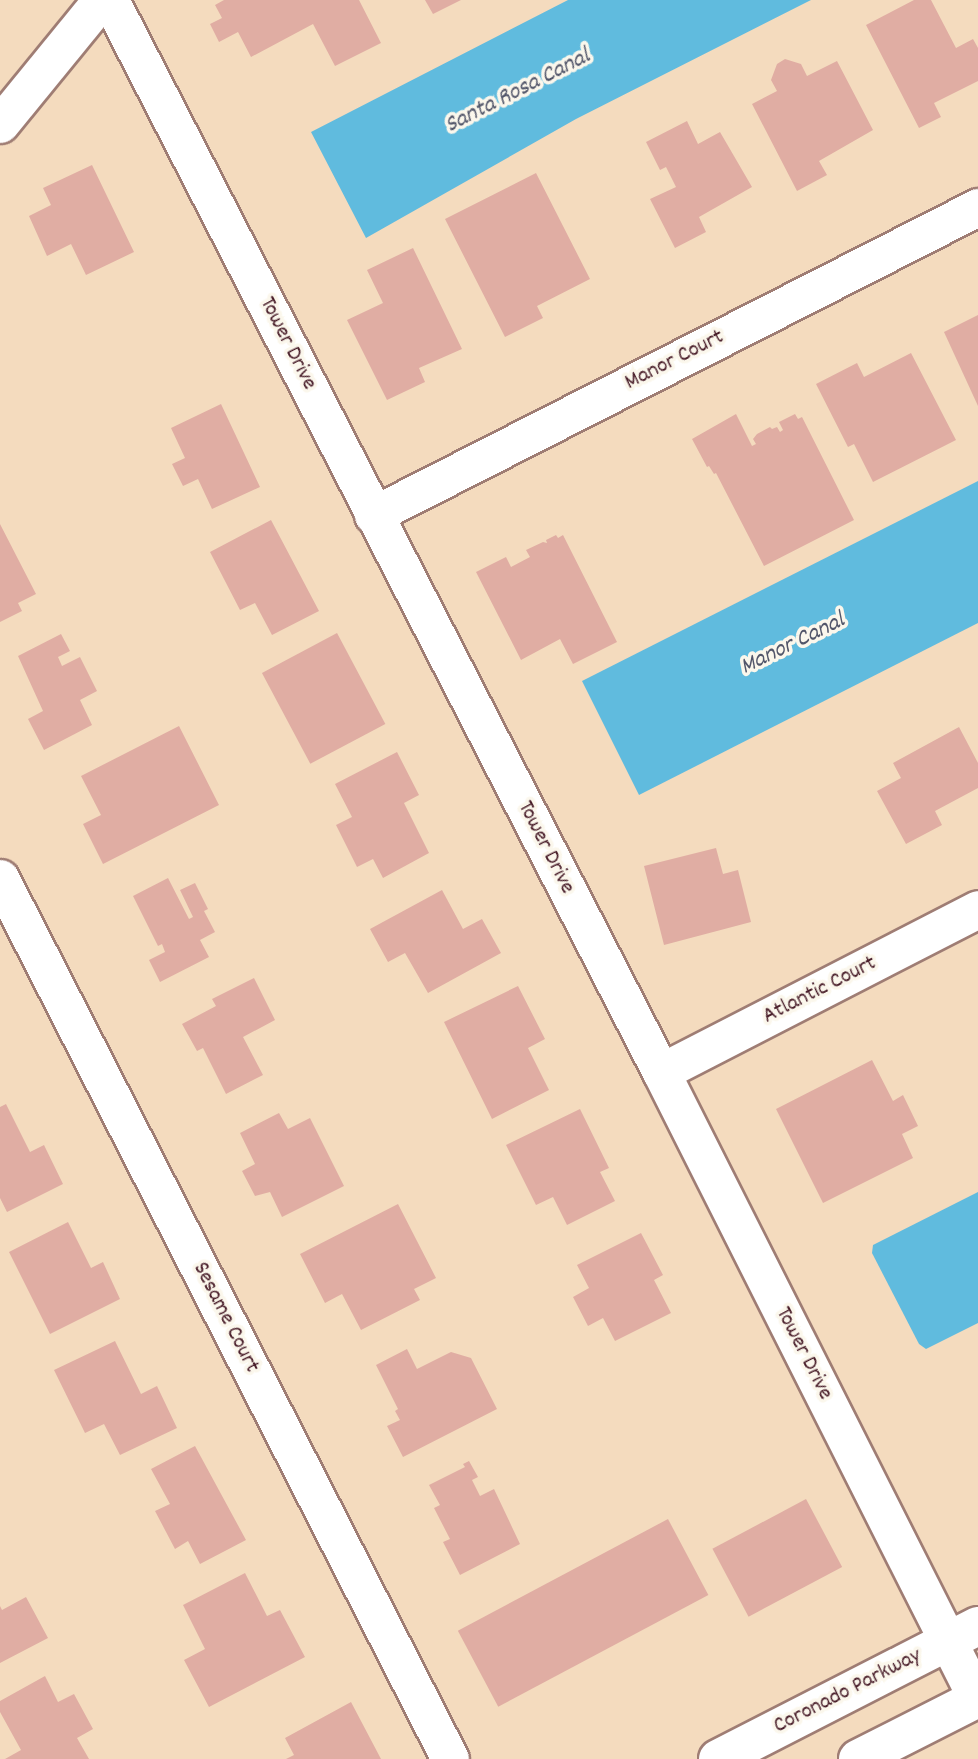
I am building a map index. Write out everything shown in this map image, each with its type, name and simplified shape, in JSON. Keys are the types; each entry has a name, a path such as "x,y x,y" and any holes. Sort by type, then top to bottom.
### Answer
{"street":[{"path":"0,124 101,0"},
{"name":"Tower Drive","path":"110,0 661,1073 963,1634 977,1698"},
{"name":"Manor Court","path":"373,515 978,207"},
{"name":"Sesame Court","path":"0,878 450,1759"},
{"name":"Atlantic Court","path":"661,1073 978,909"},
{"name":"Coronado Parkway","path":"718,1759 963,1634"},
{"path":"858,1759 977,1698"}],"water":[{"name":"Santa Rosa Canal","path":"568,0 811,0 576,119 366,238 311,132"},
{"name":"Manor Canal","path":"978,481 978,623 639,795 582,681"},
{"path":"978,1192 978,1323 926,1349 919,1344 872,1253 873,1245"}],"building":[{"path":"224,0 359,0 381,43 335,66 313,24 251,57 238,32 219,42 210,24 222,18 215,5"},
{"path":"425,0 461,0 433,14"},
{"path":"914,0 931,0 956,48 973,39 978,48 978,81 934,103 941,117 919,128 866,25"},
{"path":"785,59 801,64 807,76 837,61 873,130 819,161 827,175 797,191 752,104 777,91 771,80 777,64"},
{"path":"687,121 698,144 720,132 752,187 699,217 706,232 675,248 650,199 676,187 666,167 660,170 646,142"},
{"path":"92,165 134,252 86,275 71,244 47,256 29,216 51,205 43,188"},
{"path":"536,173 590,279 537,306 543,318 505,337 445,219"},
{"path":"413,248 462,349 419,368 425,382 387,400 347,320 383,303 367,270"},
{"path":"978,315 978,406 944,332"},
{"path":"911,353 956,440 873,482 854,444 848,447 816,384 857,363 864,377"},
{"path":"221,404 260,487 212,509 198,479 183,486 172,464 185,458 171,428"},
{"path":"736,414 752,446 756,444 753,439 757,434 770,427 777,427 780,432 783,430 779,422 795,414 798,419 802,417 854,520 764,566 716,473 707,467 692,439"},
{"path":"271,520 319,611 272,635 255,603 240,610 210,552"},
{"path":"0,524 36,594 18,603 22,611 0,622"},
{"path":"556,535 558,538 563,535 617,642 573,664 560,639 521,660 476,572 506,557 511,567 530,557 526,550 543,542 547,543 546,540"},
{"path":"337,633 385,724 310,764 262,673"},
{"path":"61,634 70,651 58,657 62,666 80,657 97,691 80,700 92,725 44,750 28,719 43,711 18,656"},
{"path":"179,726 219,805 103,864 83,824 101,815 81,776"},
{"path":"959,727 978,763 978,788 935,811 942,825 906,844 877,791 901,778 893,763"},
{"path":"397,752 419,795 404,803 429,853 383,878 373,859 357,867 336,825 352,817 335,784"},
{"path":"716,848 723,874 738,870 751,922 664,945 644,866"},
{"path":"168,878 189,919 193,917 180,890 195,883 208,909 204,911 215,932 200,940 209,957 160,982 149,960 165,952 162,944 158,946 133,896"},
{"path":"442,890 463,929 482,919 501,953 428,993 405,953 388,962 370,929"},
{"path":"254,978 275,1020 243,1037 263,1075 226,1094 203,1048 197,1051 182,1024 216,1006 212,999"},
{"path":"518,986 545,1039 528,1048 549,1090 492,1119 444,1022"},
{"path":"872,1060 893,1101 903,1095 918,1126 902,1134 913,1158 823,1203 776,1109"},
{"path":"6,1104 30,1152 44,1145 63,1184 7,1212 0,1198 0,1107"},
{"path":"580,1109 609,1168 600,1172 615,1201 567,1225 553,1197 536,1205 506,1145"},
{"path":"279,1113 288,1129 310,1118 344,1186 282,1217 270,1192 255,1196 242,1171 255,1164 240,1133"},
{"path":"398,1204 436,1278 414,1289 420,1300 361,1330 342,1294 325,1303 300,1254"},
{"path":"68,1222 91,1268 103,1262 120,1299 50,1334 9,1252"},
{"path":"641,1233 663,1275 654,1280 671,1313 615,1341 603,1318 588,1326 573,1297 589,1288 577,1265"},
{"path":"115,1341 141,1394 157,1386 177,1428 120,1455 104,1424 85,1433 54,1370"},
{"path":"407,1349 417,1369 451,1352 471,1358 497,1409 403,1457 387,1426 400,1420 395,1411 398,1409 376,1365"},
{"path":"195,1446 246,1540 200,1564 188,1541 175,1549 155,1511 170,1504 151,1469"},
{"path":"469,1461 478,1477 472,1480 480,1496 494,1489 520,1544 460,1575 443,1542 450,1539 434,1508 440,1505 429,1485 465,1467 463,1464"},
{"path":"806,1499 842,1567 749,1617 712,1549"},
{"path":"668,1519 708,1595 498,1707 458,1631"},
{"path":"245,1573 267,1616 280,1610 305,1657 209,1707 184,1660 205,1649 183,1605"},
{"path":"26,1597 48,1638 0,1663 0,1606 2,1610"},
{"path":"45,1676 58,1702 74,1694 93,1729 77,1738 89,1759 5,1759 21,1750 0,1712 0,1701"},
{"path":"351,1702 381,1759 286,1759 294,1755 285,1738"}]}
